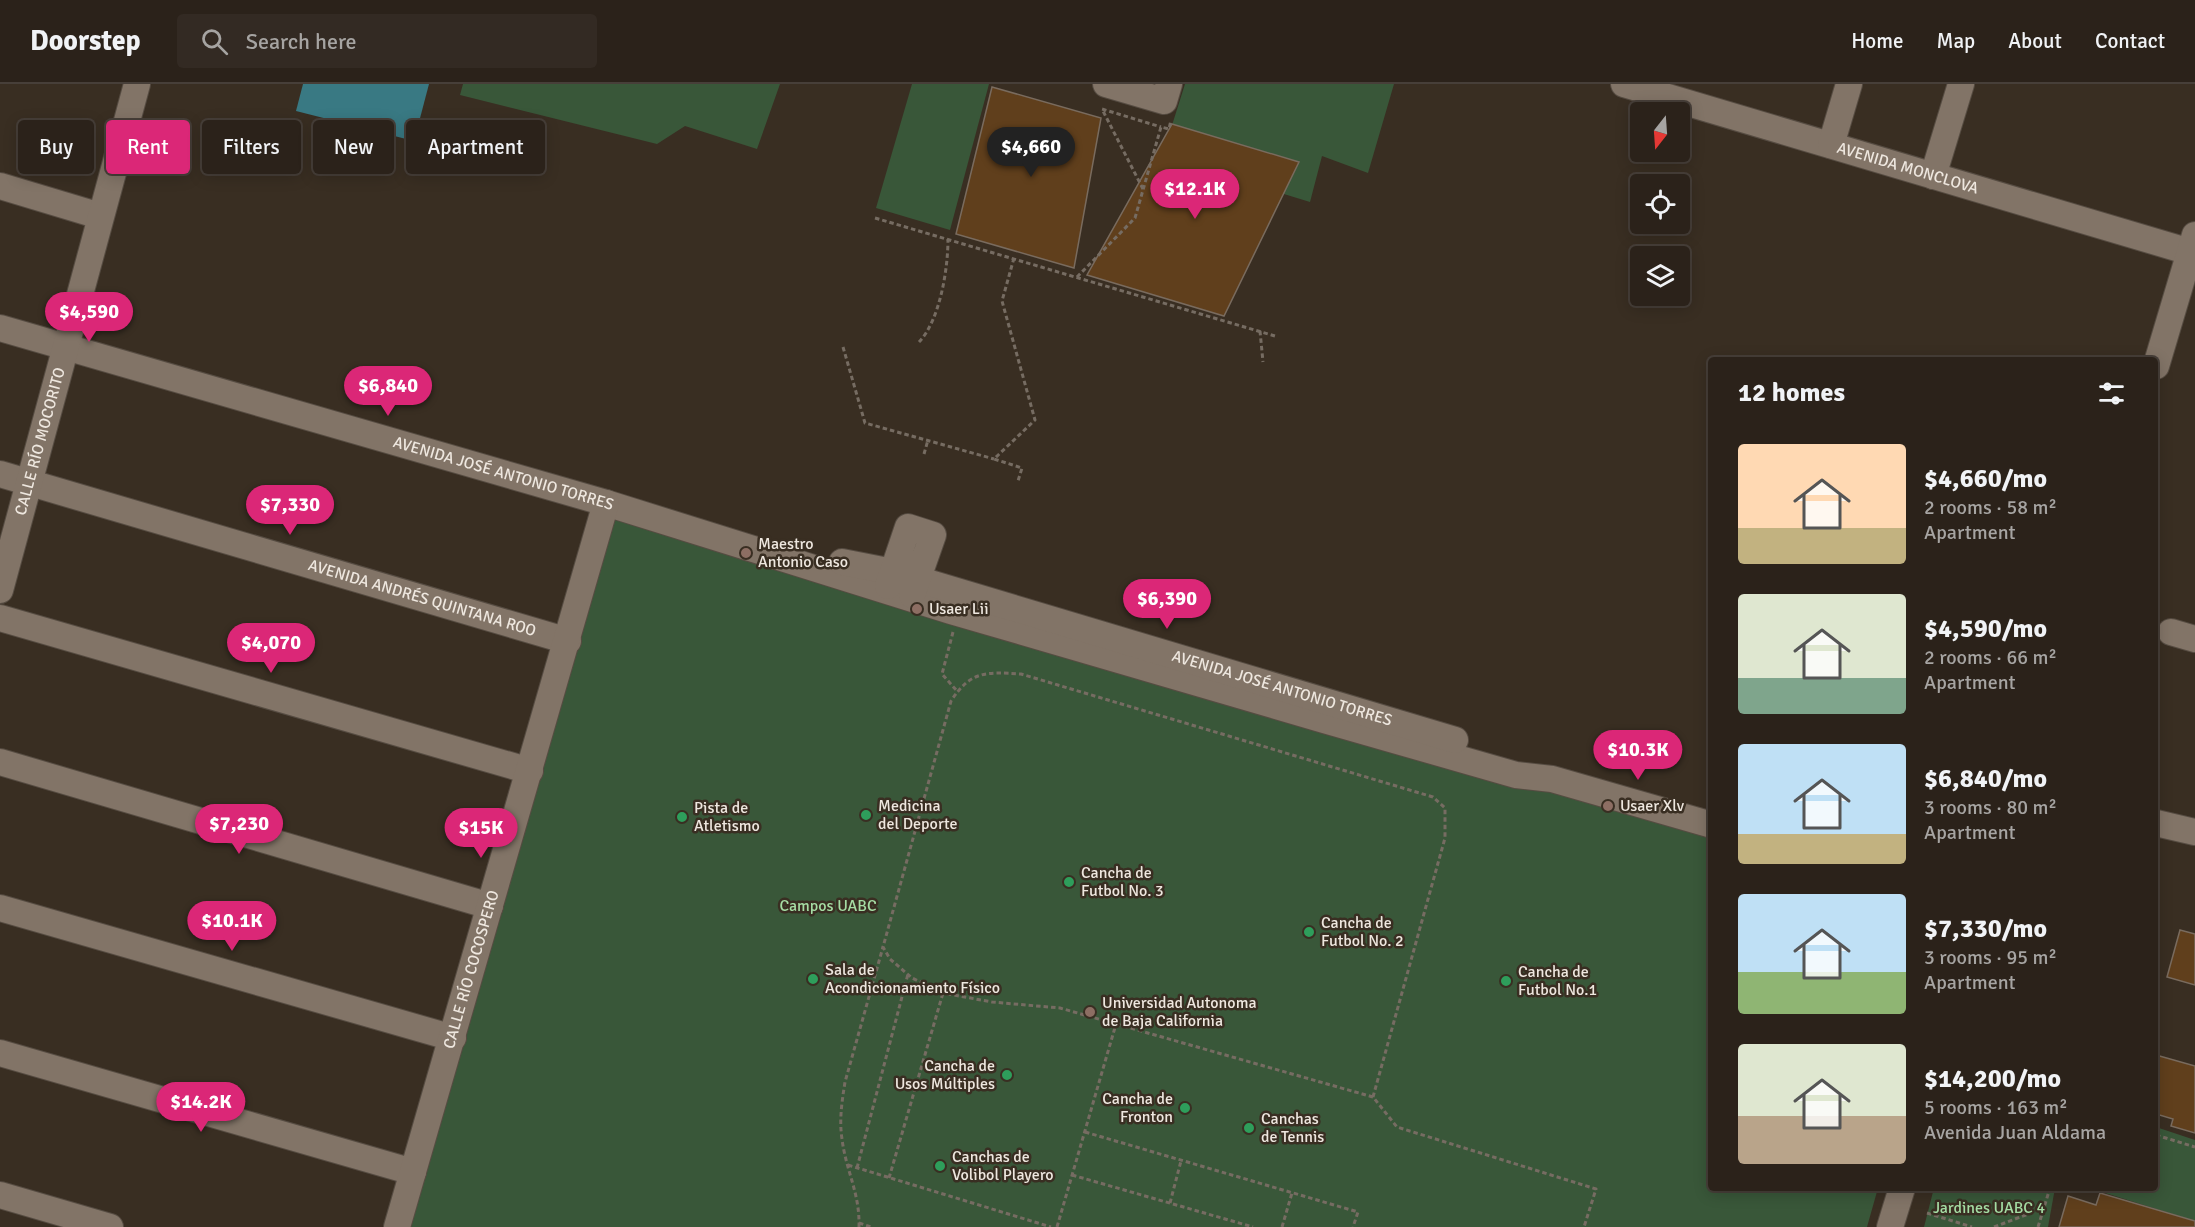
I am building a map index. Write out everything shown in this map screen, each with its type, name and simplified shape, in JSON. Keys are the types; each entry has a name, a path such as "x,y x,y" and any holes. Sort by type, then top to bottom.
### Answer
{"street":[{"name":"CALLE RÍO MOCORITO","path":"0,590 137,84"},
{"path":"1106,84 1164,101 1169,84"},
{"name":"AVENIDA MONCLOVA","path":"1624,84 1674,91 1831,145 1933,176 2192,244"},
{"path":"1831,145 1849,84"},
{"path":"1933,176 1961,84"},
{"path":"0,186 100,216"},
{"path":"2158,359 2192,244"},
{"name":"AVENIDA JOSÉ ANTONIO TORRES","path":"0,328 606,503 762,552 902,585 1326,710 1516,776 1552,779 1708,824"},
{"name":"AVENIDA ANDRÉS QUINTANA ROO","path":"0,474 568,641"},
{"name":"CALLE RÍO COCOSPERO","path":"397,1227 606,503"},
{"path":"908,527 933,535 902,585 908,527"},
{"path":"0,618 530,771"},
{"path":"0,762 490,906"},
{"path":"2158,823 2195,832"},
{"path":"0,908 453,1038"},
{"path":"0,1053 413,1172"},
{"path":"1890,1227 1901,1191"},
{"path":"0,1195 110,1227"}],"path":[{"path":"1143,191 1102,109 1169,129 1172,117"},
{"path":"1077,277 1135,218 1161,127"},
{"path":"875,218 1275,336"},
{"path":"919,342 929,331 936,309 948,264 948,239"},
{"path":"994,459 1035,420 1002,301 1014,258"},
{"path":"1260,332 1263,362"},
{"path":"843,347 865,423 1022,468 1018,481"},
{"path":"924,454 928,440"},
{"path":"954,629 942,674 957,691"},
{"path":"871,1227 859,1225 856,1188 842,1138 841,1103 844,1082 951,701 962,684 984,672 1021,674 1433,797 1445,808 1445,838 1373,1097"},
{"path":"883,946 890,959 908,974 943,993 992,1002 1060,1008 1373,1097 1397,1128 1596,1189 1584,1227"},
{"path":"857,1168 908,974"},
{"path":"890,1178 943,993"},
{"path":"1057,1227 1116,1024"},
{"path":"1085,1132 1358,1212 1353,1227"},
{"path":"2158,1136 2195,1147"},
{"path":"1170,1203 1182,1161"},
{"path":"848,1165 1052,1227"},
{"path":"1072,1174 1253,1227"},
{"path":"2038,1227 2049,1191"},
{"path":"1282,1227 1292,1193"},
{"path":"1994,1227 2044,1208"},
{"path":"1927,1213 1972,1227"}],"green space":[{"path":"463,84 780,84 757,149 685,126 657,144 460,95"},
{"path":"912,84 989,84 950,230 876,208"},
{"path":"1185,84 1394,84 1368,173 1322,156 1310,202 1162,157"},
{"name":"Campos UABC","path":"607,505 1708,835 1708,1191 1877,1191 1867,1227 405,1227"},
{"name":"Jardines UABC 4","path":"2158,1128 2195,1140 2195,1221 2099,1191 2158,1191"},
{"name":"Jardines UABC 4","path":"1933,1191 2054,1191 2048,1227 1924,1227"}],"water":[{"path":"303,84 429,84 420,120 406,120 406,139 394,136 394,120 331,120 296,111"}],"building":[{"path":"992,87 1101,118 1074,268 956,234"},
{"path":"1172,124 1299,162 1224,316 1087,275"},
{"path":"2180,930 2195,934 2195,985 2167,977"},
{"path":"2158,1056 2195,1066 2195,1133 2171,1126 2173,1119 2158,1115"},
{"path":"2100,1193 2195,1221 2195,1227 2059,1227 2068,1196 2096,1205"}],"place":[{"name":"Maestro Antonio Caso","path":"746,553"},
{"name":"Usaer Lii","path":"917,609"},
{"name":"Usaer Xlv","path":"1608,806"},
{"name":"Medicina del Deporte","path":"866,815"},
{"name":"Pista de Atletismo","path":"682,817"},
{"name":"Cancha de Futbol No. 3","path":"1069,882"},
{"name":"Cancha de Futbol No. 2","path":"1309,932"},
{"name":"Sala de Acondicionamiento Físico","path":"813,979"},
{"name":"Cancha de Futbol No.1","path":"1506,981"},
{"name":"Universidad Autonoma de Baja California","path":"1090,1012"},
{"name":"Cancha de Usos Múltiples","path":"1007,1075"},
{"name":"Cancha de Fronton","path":"1185,1108"},
{"name":"Canchas de Tennis","path":"1249,1128"},
{"name":"Canchas de Volibol Playero","path":"940,1166"}]}
